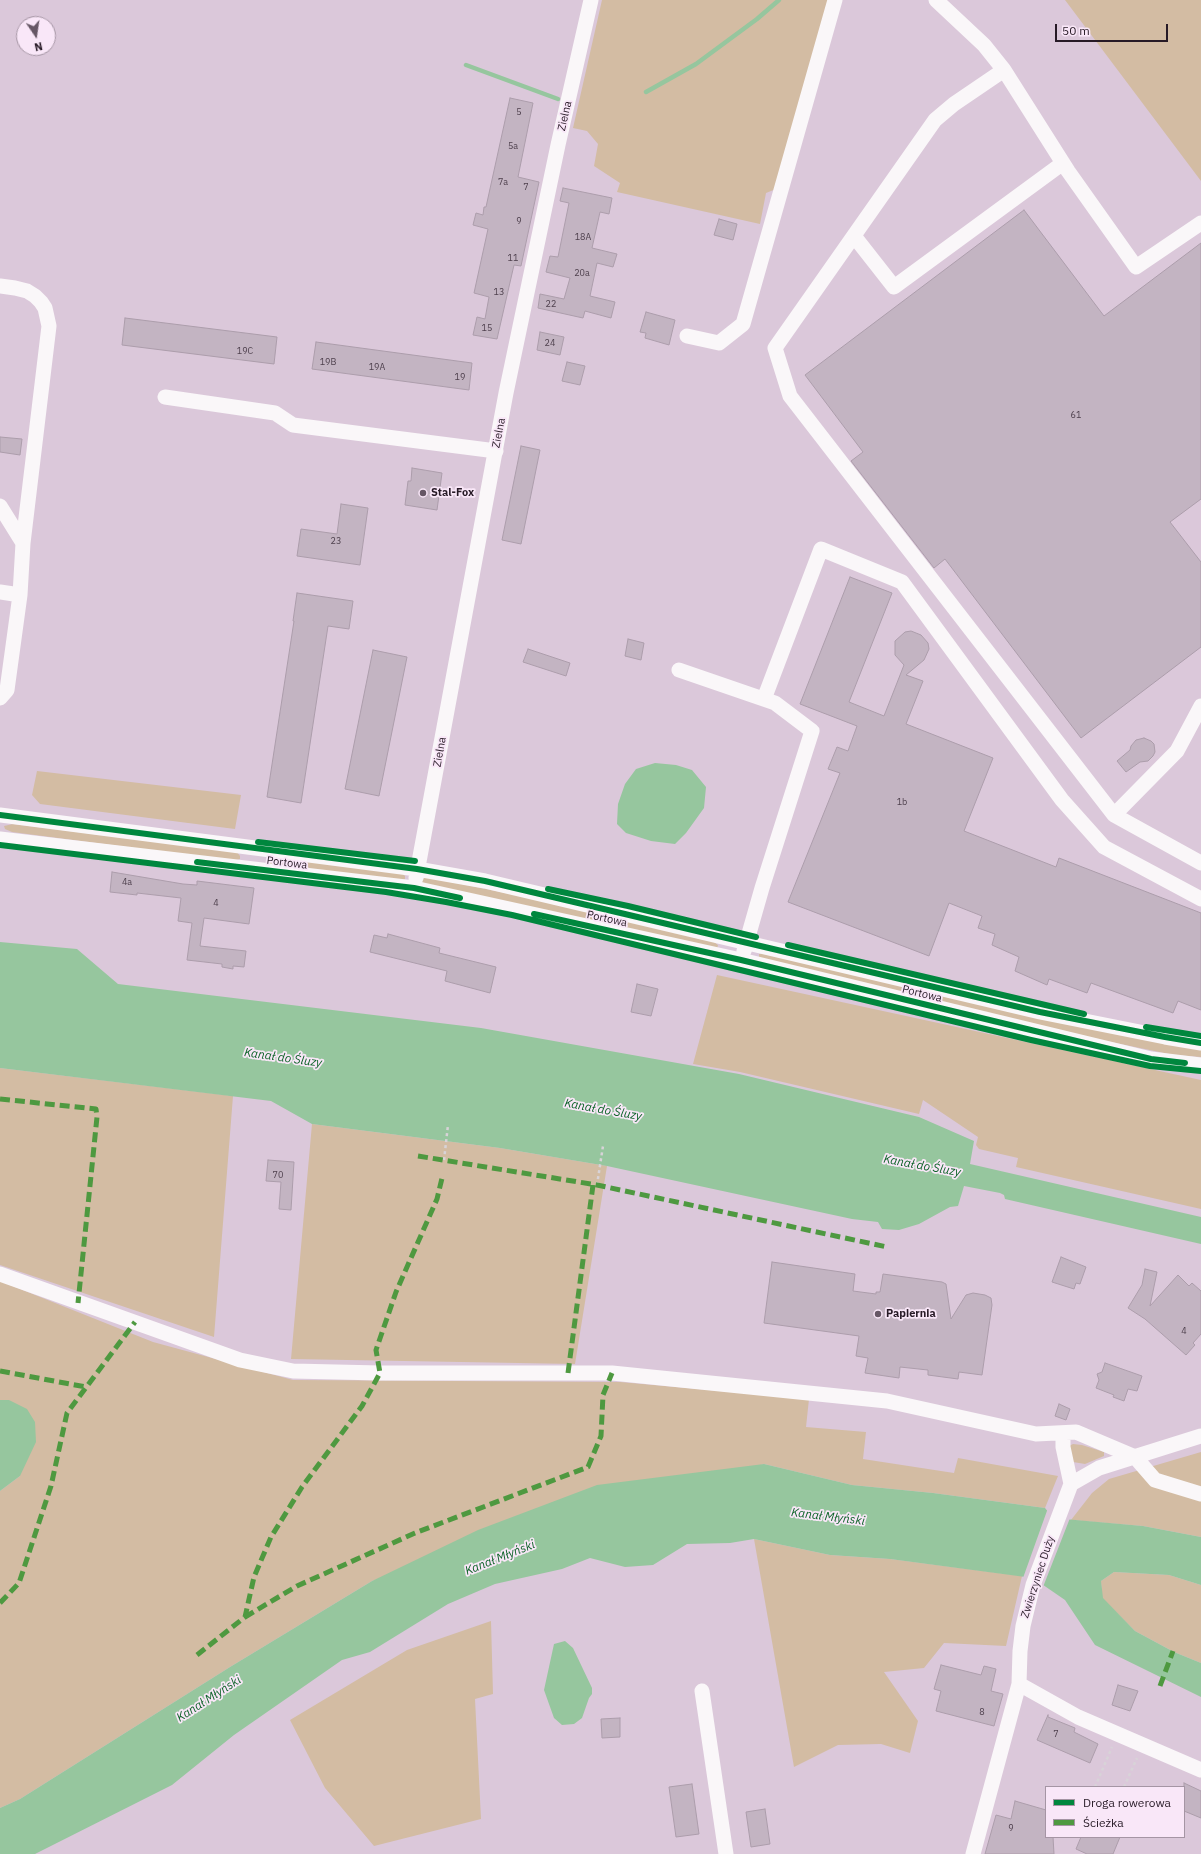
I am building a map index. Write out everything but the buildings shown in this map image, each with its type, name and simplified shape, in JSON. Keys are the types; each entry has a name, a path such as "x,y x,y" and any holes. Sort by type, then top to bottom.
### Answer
{"street":[{"name":"Zielna","path":"414,888 496,451 558,145 591,0"},
{"path":"687,336 719,344 743,324 835,0"},
{"path":"936,0 982,42 1004,70 1063,163 1136,267 1201,223"},
{"path":"1004,70 954,104 935,120 775,348 790,396 1114,815 1201,863"},
{"path":"854,236 894,286 1063,163"},
{"path":"0,286 27,291 41,302 48,316 49,326 22,543 20,595 8,690 0,698"},
{"path":"165,397 275,413 293,425 496,451"},
{"path":"0,506 22,543"},
{"path":"764,699 821,549 902,582 1062,800 1104,847 1201,899"},
{"path":"0,592 20,595"},
{"path":"679,670 775,703 812,731 741,960"},
{"path":"1114,815 1177,751 1201,706"},
{"name":"Portowa","path":"0,815 417,869 485,881 1040,1012 1165,1038 1201,1043"},
{"name":"Portowa","path":"0,839 414,888 741,960 1151,1059 1201,1065"},
{"path":"254,869 256,848"},
{"path":"0,1274 240,1360 293,1371 380,1373 612,1373 887,1401 1036,1434 1076,1432 1135,1457 1155,1480 1201,1494"},
{"path":"1064,1433 1063,1447 1071,1484 1099,1468 1201,1436"},
{"name":"Zwierzyniec Duży","path":"973,1854 1019,1684 1020,1651 1023,1626 1033,1585 1059,1512 1071,1484"},
{"path":"1019,1684 1078,1716 1201,1770"},
{"path":"702,1691 726,1854"}],"path":[{"path":"444,1160 448,1125"},
{"path":"597,1185 603,1146"},
{"path":"1095,1786 1118,1734"},
{"path":"1124,1786 1144,1744"}],"shaded area":[{"path":"602,0 831,0 776,189 766,193 760,224 617,192 620,183 594,166 598,144 587,131 573,128"},
{"path":"1065,0 1201,0 1201,181"},
{"path":"37,771 241,795 235,829 40,804 32,795"},
{"path":"13,824 237,852 240,859 234,861 12,832 5,829 4,826"},
{"path":"273,856 402,873 405,876 405,879 400,881 271,865 267,861 268,858"},
{"path":"427,877 530,898 714,942 718,945 717,949 422,882 422,879"},
{"path":"759,954 1201,1050 1201,1057 1174,1055 1101,1040 759,958"},
{"path":"717,975 1201,1080 1201,1209 1016,1167 1018,1158 979,1149 976,1145 978,1137 923,1100 919,1114 740,1072 693,1064"},
{"path":"0,1068 233,1096 214,1337 0,1265"},
{"path":"312,1124 500,1148 607,1166 575,1364 291,1359"},
{"path":"0,1281 153,1342 293,1380 620,1382 809,1399 806,1427 866,1432 863,1459 954,1473 958,1458 1058,1476 1045,1508 933,1493 852,1485 764,1464 372,1581 230,1667 20,1799 0,1808 0,1491 20,1476 9,1400 0,1400"},
{"path":"1073,1444 1082,1445 1104,1452 1104,1456 1085,1464 1073,1462 1069,1446"},
{"path":"1201,1452 1201,1537 1143,1526 1071,1520 1092,1493 1109,1479"},
{"path":"754,1539 830,1555 890,1559 1022,1576 1006,1646 944,1643 924,1668 884,1672 918,1721 910,1753 881,1744 838,1745 794,1767"},
{"path":"1114,1572 1169,1575 1201,1585 1201,1663 1174,1652 1135,1631 1102,1598 1101,1581"},
{"path":"491,1621 493,1694 475,1699 481,1819 374,1846 325,1788 290,1720 407,1650"}],"water":[{"path":"655,763 676,765 692,770 706,787 704,808 686,833 675,844 651,841 626,833 617,824 618,804 625,784 636,769"},
{"name":"Kanał do Śluzy","path":"0,942 77,949 118,984 481,1028 739,1074 919,1117 974,1141 970,1164 1201,1217 1201,1244 1005,1199 1004,1195 1000,1193 964,1186 958,1206 950,1207 919,1224 899,1230 882,1229 878,1222 852,1219 607,1166 500,1148 312,1124 271,1101 0,1068"},
{"path":"0,1400 9,1400 27,1409 35,1422 36,1442 20,1476 0,1491"},
{"name":"Kanał Młyński","path":"764,1464 852,1485 933,1493 1045,1508 1053,1518 1143,1526 1201,1537 1201,1585 1169,1575 1114,1572 1101,1581 1103,1598 1135,1631 1174,1652 1201,1663 1201,1697 1095,1645 1065,1600 1033,1578 890,1559 830,1555 754,1539 730,1543 687,1544 653,1565 625,1567 590,1558 562,1569 495,1584 448,1604 370,1652 342,1660 234,1735 172,1785 35,1854 0,1854 0,1808 20,1799 230,1667 372,1581 478,1530 597,1485"},
{"path":"565,1641 573,1648 592,1688 592,1694 589,1698 582,1718 574,1724 562,1725 554,1718 544,1690 554,1644"}],"pier":[{"path":"1048,1508 1054,1516 1070,1518 1043,1587 1033,1580 1023,1578"}],"waterway":[{"path":"646,92 696,64 757,19 779,0"},
{"path":"466,65 558,99"}],"marked path":[{"path":"0,1099 96,1109 97,1117 78,1303"},
{"path":"418,1156 597,1185 887,1247"},
{"path":"197,1655 245,1617 254,1577 271,1537 302,1487 362,1406 380,1373 376,1350 396,1292 437,1199 443,1174"},
{"path":"568,1373 593,1185"},
{"path":"0,1603 19,1583 51,1486 67,1413 135,1322"},
{"path":"0,1371 86,1387"},
{"path":"245,1617 297,1586 415,1533 588,1467 601,1436 603,1395 612,1373"},
{"path":"1160,1686 1173,1651"}],"cycle path":[{"path":"0,815 417,869 485,881 1040,1012 1201,1043"},
{"path":"258,842 415,861"},
{"path":"0,845 386,892 446,902 512,915 1031,1040 1150,1066 1201,1071"},
{"path":"197,862 414,888 460,898"},
{"path":"548,889 628,906 756,937"},
{"path":"534,914 741,960 1151,1059 1185,1063"},
{"path":"788,945 1084,1014"},
{"path":"1146,1027 1201,1036"}],"place":[{"name":"Stal-Fox","path":"423,493"},
{"name":"Papiernia","path":"878,1314"}]}
